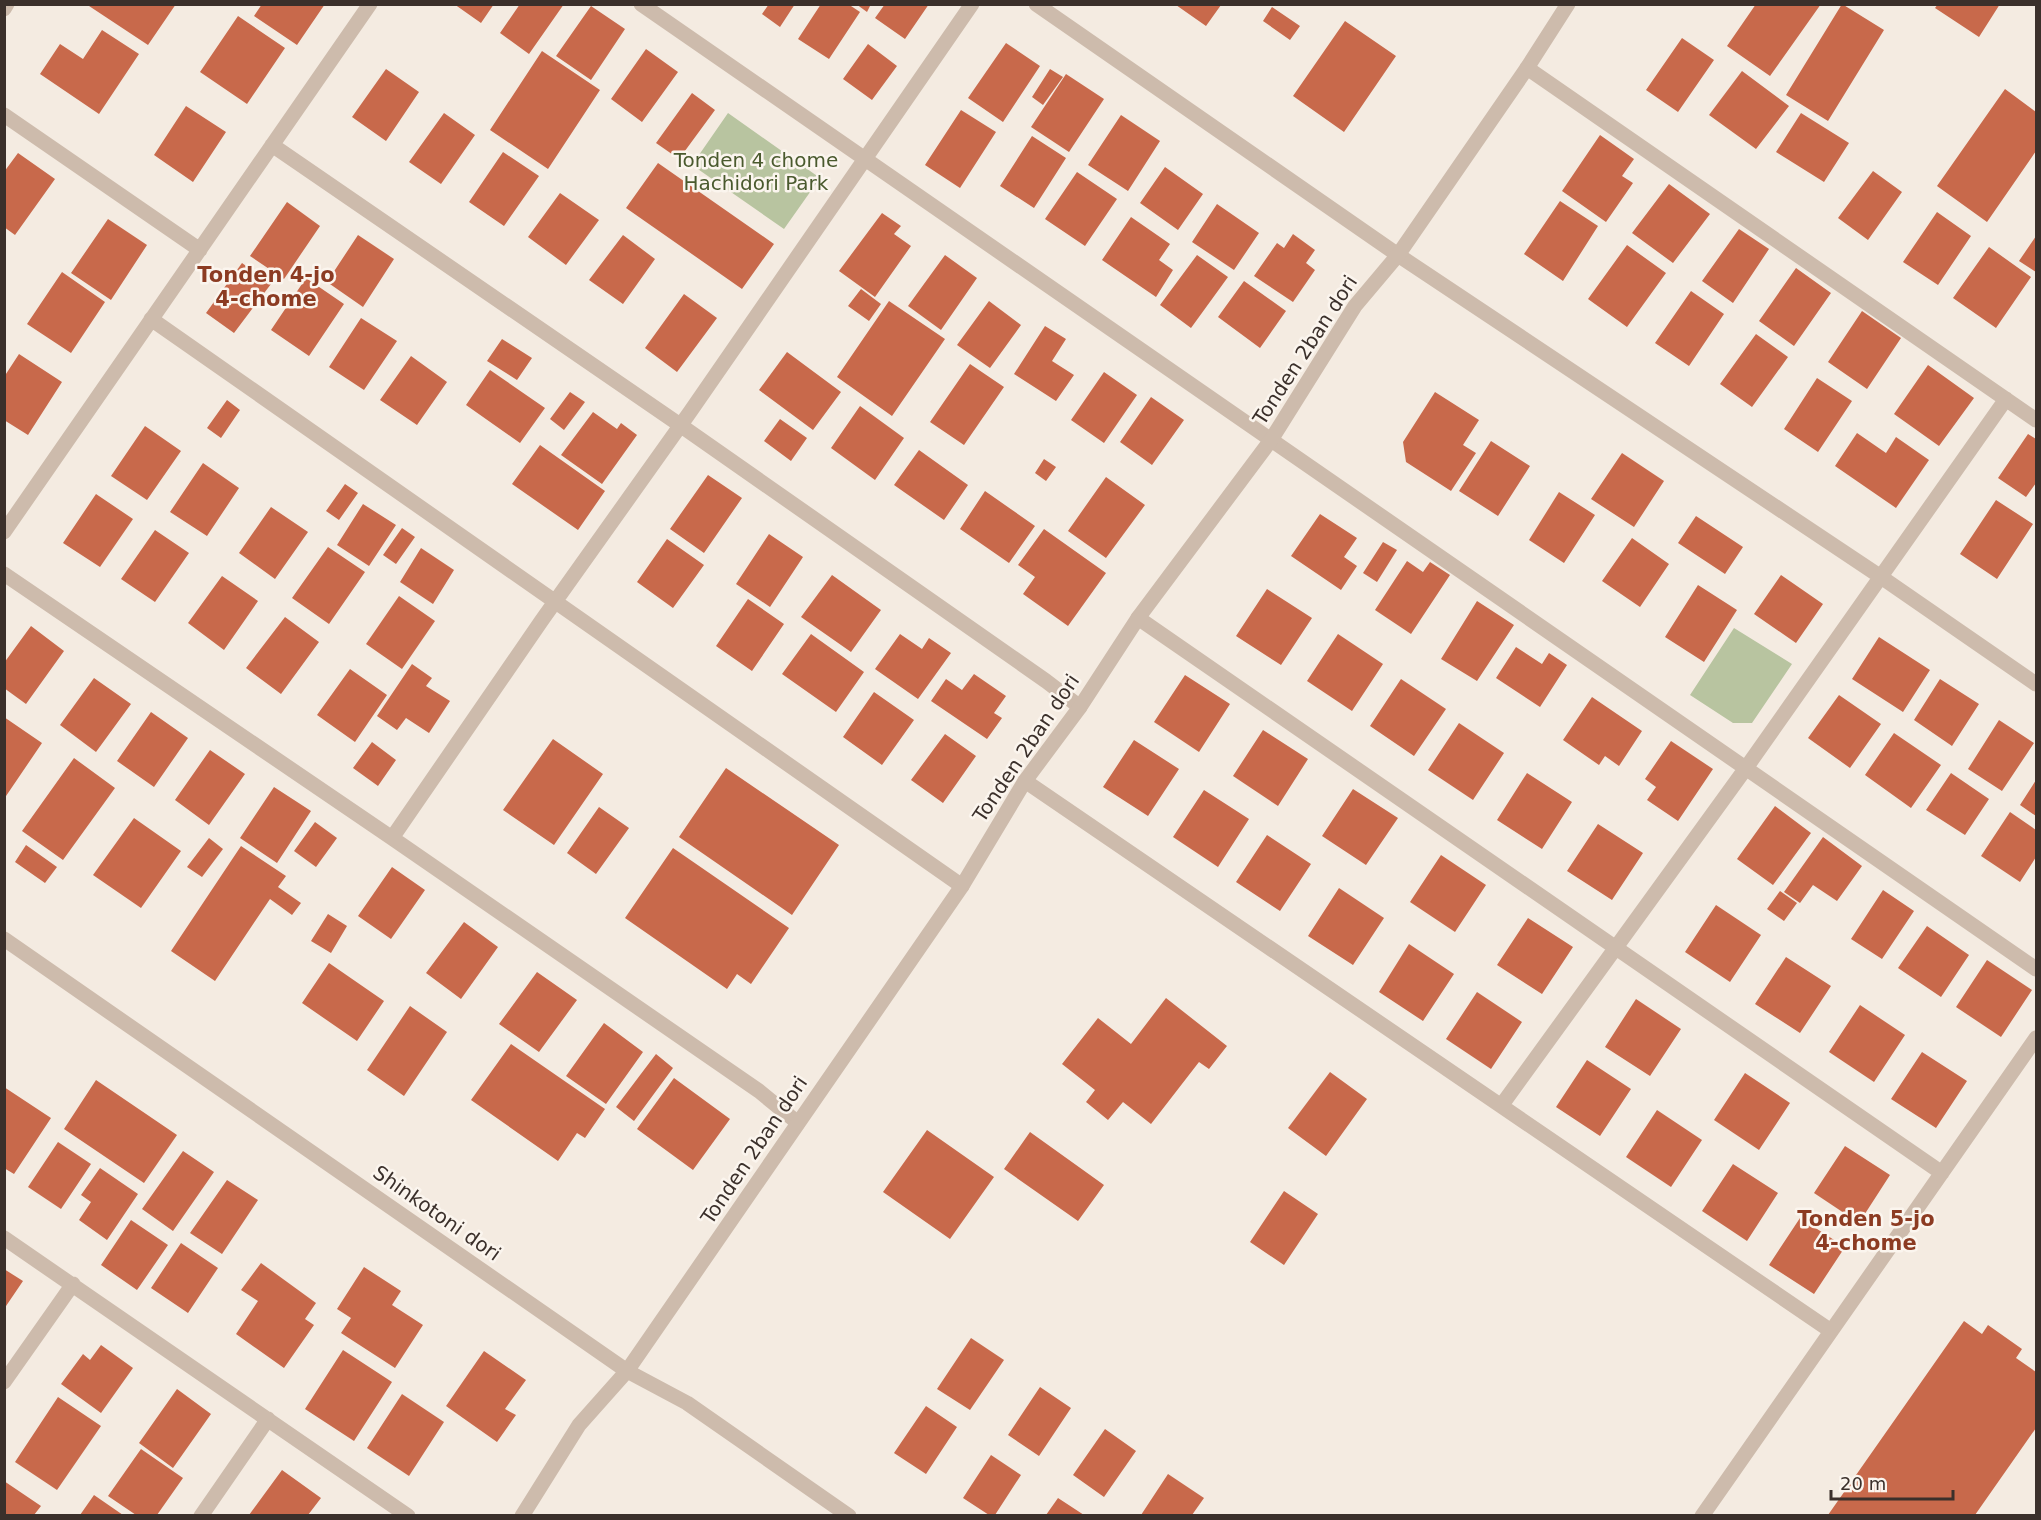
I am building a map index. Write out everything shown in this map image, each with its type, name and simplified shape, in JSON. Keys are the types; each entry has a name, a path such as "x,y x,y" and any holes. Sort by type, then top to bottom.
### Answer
{"street":[{"path":"4,9 7,4"},
{"path":"4,532 370,4"},
{"path":"641,4 2037,969"},
{"path":"392,838 972,4"},
{"path":"1036,4 1398,255 1881,577 2037,684"},
{"name":"Tonden 2ban dori","path":"522,1515 579,1425 627,1371 962,886 1025,781 1080,707 1138,618 1271,440 1355,306 1398,255 1527,68 1568,4"},
{"path":"1527,68 2037,420"},
{"path":"4,114 200,250"},
{"path":"272,145 680,425 1080,707"},
{"path":"151,319 962,886"},
{"path":"1501,1106 1746,768 2006,399"},
{"path":"4,574 759,1091 798,1123"},
{"path":"1138,618 1942,1173"},
{"path":"1025,781 1831,1331"},
{"name":"Shinkotoni dori","path":"4,939 627,1371 687,1403 849,1515"},
{"path":"1702,1515 2037,1038"},
{"path":"4,1238 408,1515"},
{"path":"4,1382 73,1284"},
{"path":"201,1515 268,1419"}],"green space":[{"name":"Tonden 4 chome Hachidori Park","path":"728,113 820,178 784,229 692,165"},
{"path":"1734,628 1792,664 1752,723 1733,723 1690,695"}],"building":[{"path":"86,4 176,4 148,45"},
{"path":"262,4 325,4 297,45 254,16"},
{"path":"454,4 494,4 481,23"},
{"path":"520,4 564,4 529,54 500,33"},
{"path":"769,4 795,4 780,27 762,14"},
{"path":"821,4 848,4 860,12 829,59 798,39"},
{"path":"856,4 871,4 867,12"},
{"path":"885,4 929,4 905,39 875,18"},
{"path":"1756,4 1821,4 1770,76 1727,46"},
{"path":"1842,4 1884,30 1828,121 1786,95"},
{"path":"1938,4 2000,4 1979,37 1935,8"},
{"path":"1176,5 1221,5 1206,26"},
{"path":"591,6 625,29 591,80 556,56"},
{"path":"1272,7 1300,26 1290,40 1263,21"},
{"path":"238,16 285,48 247,104 200,72"},
{"path":"1345,21 1396,56 1344,132 1293,96"},
{"path":"102,30 139,54 99,114 40,74 60,44 83,59"},
{"path":"1682,38 1714,60 1678,112 1646,90"},
{"path":"1006,43 1040,66 1003,122 968,98"},
{"path":"868,44 897,66 872,100 843,79"},
{"path":"646,49 678,72 642,122 611,99"},
{"path":"542,51 600,90 548,169 490,130"},
{"path":"386,69 419,92 386,141 352,117"},
{"path":"1050,69 1063,77 1043,105 1032,97"},
{"path":"1742,71 1789,106 1756,149 1709,115"},
{"path":"1066,74 1104,99 1069,152 1031,127"},
{"path":"2005,89 2036,112 2036,151 1987,222 1937,186"},
{"path":"692,93 715,110 679,159 656,143"},
{"path":"186,106 226,132 193,182 154,155"},
{"path":"961,110 996,132 960,188 925,165"},
{"path":"444,113 475,135 441,184 409,162"},
{"path":"1801,113 1849,143 1824,182 1776,152"},
{"path":"1121,115 1160,141 1128,191 1088,165"},
{"path":"1600,135 1634,159 1622,176 1633,183 1606,222 1562,191"},
{"path":"1032,136 1066,158 1034,208 1000,186"},
{"path":"503,152 539,176 504,226 469,202"},
{"path":"18,153 55,179 15,235 4,227 4,172"},
{"path":"658,163 774,244 742,289 626,208"},
{"path":"1165,167 1203,194 1178,230 1140,203"},
{"path":"1873,171 1902,192 1868,240 1838,218"},
{"path":"1077,172 1117,199 1085,246 1045,219"},
{"path":"1669,184 1710,214 1673,263 1632,233"},
{"path":"560,193 599,220 566,265 528,237"},
{"path":"1560,201 1598,226 1563,281 1524,254"},
{"path":"287,202 320,226 284,279 250,256"},
{"path":"1217,204 1259,233 1234,270 1192,242"},
{"path":"1937,212 1971,236 1938,285 1903,262"},
{"path":"882,213 901,226 894,234 911,246 875,297 839,271"},
{"path":"1131,217 1170,244 1159,260 1173,270 1156,297 1102,260"},
{"path":"108,219 147,245 111,300 71,273"},
{"path":"1739,229 1769,249 1733,303 1702,281"},
{"path":"1293,234 1315,250 1306,263 1315,270 1293,302 1254,276 1277,243 1284,248"},
{"path":"358,235 394,259 363,307 327,282"},
{"path":"623,235 655,259 623,304 589,280"},
{"path":"2036,236 2036,272 2019,261"},
{"path":"1627,245 1666,273 1627,327 1588,299"},
{"path":"1989,247 2031,277 1996,328 1953,298"},
{"path":"945,255 977,278 941,330 908,306"},
{"path":"1197,255 1228,277 1191,328 1160,305"},
{"path":"242,263 271,284 234,333 206,313"},
{"path":"1796,268 1831,293 1794,346 1759,321"},
{"path":"62,272 105,302 71,353 27,324"},
{"path":"306,278 344,304 309,356 271,330"},
{"path":"1244,281 1286,311 1260,348 1218,317"},
{"path":"861,289 881,304 869,321 848,306"},
{"path":"1691,291 1724,314 1689,366 1655,343"},
{"path":"684,294 717,318 677,372 645,348"},
{"path":"889,301 945,339 892,416 837,377"},
{"path":"989,301 1021,325 990,368 957,345"},
{"path":"1862,311 1901,338 1867,389 1828,362"},
{"path":"361,318 397,341 364,390 329,367"},
{"path":"1045,326 1066,339 1052,361 1074,375 1056,401 1014,374"},
{"path":"1756,334 1788,357 1752,407 1720,384"},
{"path":"502,339 532,358 517,380 487,361"},
{"path":"787,352 841,392 813,430 759,390"},
{"path":"19,354 62,382 28,435 4,420 4,377"},
{"path":"411,356 447,382 417,425 380,400"},
{"path":"970,364 1004,387 964,445 930,422"},
{"path":"1928,365 1974,398 1939,446 1894,414"},
{"path":"490,370 545,408 520,443 466,405"},
{"path":"1104,372 1137,395 1104,443 1071,420"},
{"path":"1817,378 1852,401 1818,452 1784,429"},
{"path":"570,392 585,402 564,430 550,419"},
{"path":"1435,392 1479,420 1463,445 1476,453 1451,491 1406,462 1403,442"},
{"path":"1151,397 1184,420 1152,465 1120,442"},
{"path":"227,400 240,410 221,438 207,428"},
{"path":"860,406 904,438 875,480 831,448"},
{"path":"593,412 617,429 621,423 637,435 602,484 561,455"},
{"path":"780,419 807,438 791,461 764,441"},
{"path":"145,426 181,451 147,500 111,476"},
{"path":"1857,433 1886,453 1896,437 1929,460 1896,508 1835,466"},
{"path":"2028,434 2036,439 2036,483 2026,497 1998,478"},
{"path":"1491,441 1530,466 1498,516 1459,491"},
{"path":"540,445 605,491 578,530 512,484"},
{"path":"919,450 968,485 944,520 894,485"},
{"path":"1622,453 1664,481 1634,527 1591,499"},
{"path":"1044,459 1056,467 1046,481 1035,473"},
{"path":"203,463 239,488 207,536 170,512"},
{"path":"708,475 742,498 704,553 670,529"},
{"path":"1106,477 1145,505 1106,558 1068,531"},
{"path":"345,484 358,493 339,520 326,511"},
{"path":"985,491 1035,526 1009,563 960,529"},
{"path":"1559,492 1595,515 1564,563 1529,540"},
{"path":"96,494 133,519 100,567 63,543"},
{"path":"1996,500 2033,524 1997,579 1960,554"},
{"path":"363,504 396,525 369,566 337,545"},
{"path":"271,507 308,532 275,579 239,553"},
{"path":"1320,514 1357,538 1344,557 1357,566 1341,590 1291,556"},
{"path":"1696,516 1743,547 1725,574 1678,543"},
{"path":"402,528 415,537 396,564 383,555"},
{"path":"1044,529 1106,573 1068,626 1023,594 1035,577 1018,565"},
{"path":"155,530 189,553 155,602 121,579"},
{"path":"769,534 803,557 770,607 736,584"},
{"path":"1632,538 1669,564 1640,607 1602,581"},
{"path":"667,539 704,565 673,608 637,582"},
{"path":"1383,542 1397,550 1377,582 1363,573"},
{"path":"328,547 365,572 329,624 292,598"},
{"path":"421,548 454,570 433,604 400,582"},
{"path":"1407,561 1423,572 1430,562 1450,575 1411,634 1375,610"},
{"path":"832,575 881,610 851,652 801,617"},
{"path":"1781,575 1823,604 1796,643 1754,614"},
{"path":"222,576 258,601 224,650 188,623"},
{"path":"1698,585 1737,610 1704,662 1665,637"},
{"path":"1267,589 1312,618 1281,665 1236,636"},
{"path":"399,596 435,621 402,669 366,644"},
{"path":"748,599 784,624 752,671 716,646"},
{"path":"1477,601 1514,625 1477,681 1441,659"},
{"path":"285,617 319,642 281,694 246,668"},
{"path":"31,626 64,651 26,704 4,688 4,663"},
{"path":"811,634 864,672 836,712 782,674"},
{"path":"900,634 922,649 929,638 951,653 918,699 875,669"},
{"path":"1338,634 1383,664 1352,711 1307,681"},
{"path":"1879,637 1930,670 1903,712 1852,679"},
{"path":"1516,647 1542,664 1549,653 1567,665 1540,707 1496,678"},
{"path":"412,664 432,678 426,686 450,701 429,733 406,718 397,730 377,716"},
{"path":"350,669 387,695 355,742 317,715"},
{"path":"974,674 1006,696 994,713 1002,718 987,739 931,701 946,679 962,690"},
{"path":"1185,675 1230,704 1199,752 1154,722"},
{"path":"94,678 131,704 96,752 60,725"},
{"path":"1401,679 1446,709 1414,756 1370,726"},
{"path":"1940,679 1979,704 1952,746 1914,720"},
{"path":"874,692 914,720 882,765 843,737"},
{"path":"1839,695 1881,724 1850,768 1808,738"},
{"path":"1592,697 1642,731 1619,766 1605,756 1599,765 1563,740"},
{"path":"151,712 188,738 154,787 117,761"},
{"path":"4,717 42,743 4,799"},
{"path":"1999,720 2034,743 2002,791 1968,769"},
{"path":"1459,723 1504,753 1473,800 1428,770"},
{"path":"1263,730 1308,759 1278,806 1233,776"},
{"path":"1894,733 1941,765 1911,808 1865,775"},
{"path":"945,734 976,756 943,803 911,780"},
{"path":"553,739 603,774 554,845 503,810"},
{"path":"1134,740 1179,769 1148,816 1103,787"},
{"path":"1671,741 1713,769 1678,821 1647,800 1656,787 1645,779"},
{"path":"372,742 396,760 378,786 353,768"},
{"path":"210,750 245,774 209,825 175,800"},
{"path":"74,758 115,788 63,860 22,831"},
{"path":"726,768 839,845 792,915 679,837"},
{"path":"1527,773 1572,802 1542,849 1497,820"},
{"path":"1951,773 1989,799 1965,835 1926,810"},
{"path":"2036,780 2036,816 2020,805"},
{"path":"274,787 311,811 277,863 240,838"},
{"path":"1353,789 1398,818 1366,865 1322,836"},
{"path":"1204,790 1249,819 1218,867 1173,837"},
{"path":"1775,806 1811,833 1773,885 1737,859"},
{"path":"599,807 629,828 596,874 567,853"},
{"path":"2010,812 2036,830 2036,857 2020,882 1981,856"},
{"path":"134,818 181,851 141,908 93,875"},
{"path":"315,822 337,838 316,867 294,851"},
{"path":"1598,824 1643,853 1612,900 1567,871"},
{"path":"1267,835 1311,864 1280,911 1236,882"},
{"path":"1823,837 1862,866 1837,901 1813,885 1800,903 1784,892"},
{"path":"209,838 223,849 202,877 187,867"},
{"path":"26,845 57,867 45,883 15,862"},
{"path":"241,846 286,876 278,887 301,903 292,915 270,899 215,981 171,951"},
{"path":"673,848 789,928 751,984 737,974 727,989 625,918"},
{"path":"1441,855 1486,885 1455,932 1410,902"},
{"path":"392,867 425,890 391,939 358,916"},
{"path":"1339,888 1384,918 1353,965 1308,936"},
{"path":"1883,890 1914,911 1882,959 1851,939"},
{"path":"1780,891 1797,903 1784,921 1767,909"},
{"path":"1716,905 1761,935 1730,982 1685,952"},
{"path":"328,914 347,926 331,953 311,941"},
{"path":"1528,918 1573,947 1542,994 1497,965"},
{"path":"464,922 498,947 461,999 426,973"},
{"path":"1927,926 1969,955 1941,997 1898,968"},
{"path":"1409,944 1454,974 1423,1021 1379,992"},
{"path":"1786,957 1831,986 1800,1033 1755,1004"},
{"path":"1987,960 2032,990 2001,1037 1956,1007"},
{"path":"329,963 384,1001 357,1041 302,1003"},
{"path":"537,972 577,1000 539,1052 499,1024"},
{"path":"1477,992 1522,1022 1491,1069 1446,1039"},
{"path":"1166,998 1227,1046 1209,1069 1199,1062 1151,1124 1123,1102 1108,1120 1086,1102 1095,1090 1062,1064 1098,1018 1131,1044"},
{"path":"1636,999 1681,1029 1650,1076 1605,1047"},
{"path":"1860,1005 1905,1035 1874,1082 1829,1052"},
{"path":"410,1006 447,1032 404,1096 367,1070"},
{"path":"604,1023 643,1052 606,1104 566,1076"},
{"path":"511,1044 605,1109 585,1138 577,1133 558,1161 471,1100"},
{"path":"1922,1052 1967,1081 1936,1128 1891,1099"},
{"path":"656,1054 673,1068 634,1121 616,1107"},
{"path":"1587,1060 1631,1089 1600,1136 1556,1107"},
{"path":"1330,1072 1367,1099 1326,1156 1288,1128"},
{"path":"1745,1073 1790,1103 1759,1150 1714,1120"},
{"path":"674,1078 730,1119 693,1170 637,1129"},
{"path":"96,1080 177,1135 144,1183 64,1129"},
{"path":"4,1087 51,1118 14,1174 4,1168"},
{"path":"1657,1110 1702,1140 1671,1187 1626,1157"},
{"path":"927,1130 994,1177 950,1239 883,1192"},
{"path":"1030,1132 1104,1185 1078,1221 1004,1169"},
{"path":"58,1142 91,1164 61,1209 28,1187"},
{"path":"1845,1146 1890,1175 1859,1223 1814,1193"},
{"path":"183,1151 214,1172 173,1231 142,1209"},
{"path":"1733,1164 1778,1193 1747,1241 1702,1211"},
{"path":"100,1168 138,1194 107,1240 79,1220 91,1202 81,1195"},
{"path":"227,1180 258,1200 222,1254 190,1233"},
{"path":"1284,1191 1318,1214 1284,1265 1250,1242"},
{"path":"1800,1218 1845,1247 1814,1294 1769,1265"},
{"path":"131,1220 168,1245 137,1290 101,1265"},
{"path":"181,1243 218,1268 188,1313 151,1288"},
{"path":"261,1263 316,1303 305,1319 314,1325 284,1368 236,1334 258,1301 241,1290"},
{"path":"364,1267 401,1291 392,1305 423,1325 395,1368 341,1333 351,1318 337,1309"},
{"path":"4,1269 23,1281 4,1309"},
{"path":"1964,1321 1982,1334 1988,1325 2022,1349 2016,1358 2036,1372 2036,1428 1975,1515 1828,1515"},
{"path":"971,1338 1004,1360 970,1410 937,1389"},
{"path":"101,1345 133,1368 101,1413 61,1384 83,1354 90,1360"},
{"path":"343,1350 392,1382 354,1441 305,1409"},
{"path":"484,1351 526,1380 505,1409 516,1415 497,1442 446,1406"},
{"path":"1040,1387 1071,1408 1039,1456 1008,1435"},
{"path":"177,1389 211,1414 173,1468 139,1443"},
{"path":"402,1394 444,1422 409,1476 367,1448"},
{"path":"58,1397 101,1426 57,1490 15,1462"},
{"path":"926,1406 957,1427 926,1474 894,1453"},
{"path":"1105,1429 1136,1451 1104,1497 1073,1475"},
{"path":"141,1449 183,1478 157,1515 136,1515 108,1496"},
{"path":"991,1455 1021,1475 995,1515 989,1515 963,1498"},
{"path":"282,1470 321,1498 308,1515 249,1515"},
{"path":"1168,1474 1204,1498 1192,1515 1141,1515"},
{"path":"4,1481 41,1506 34,1515 4,1515"},
{"path":"94,1495 123,1515 80,1515"},
{"path":"1058,1498 1084,1515 1046,1515"}],"district":[{"name":"Tonden 4-jo 4-chome","path":"266,287"},
{"name":"Tonden 5-jo 4-chome","path":"1866,1231"}]}
